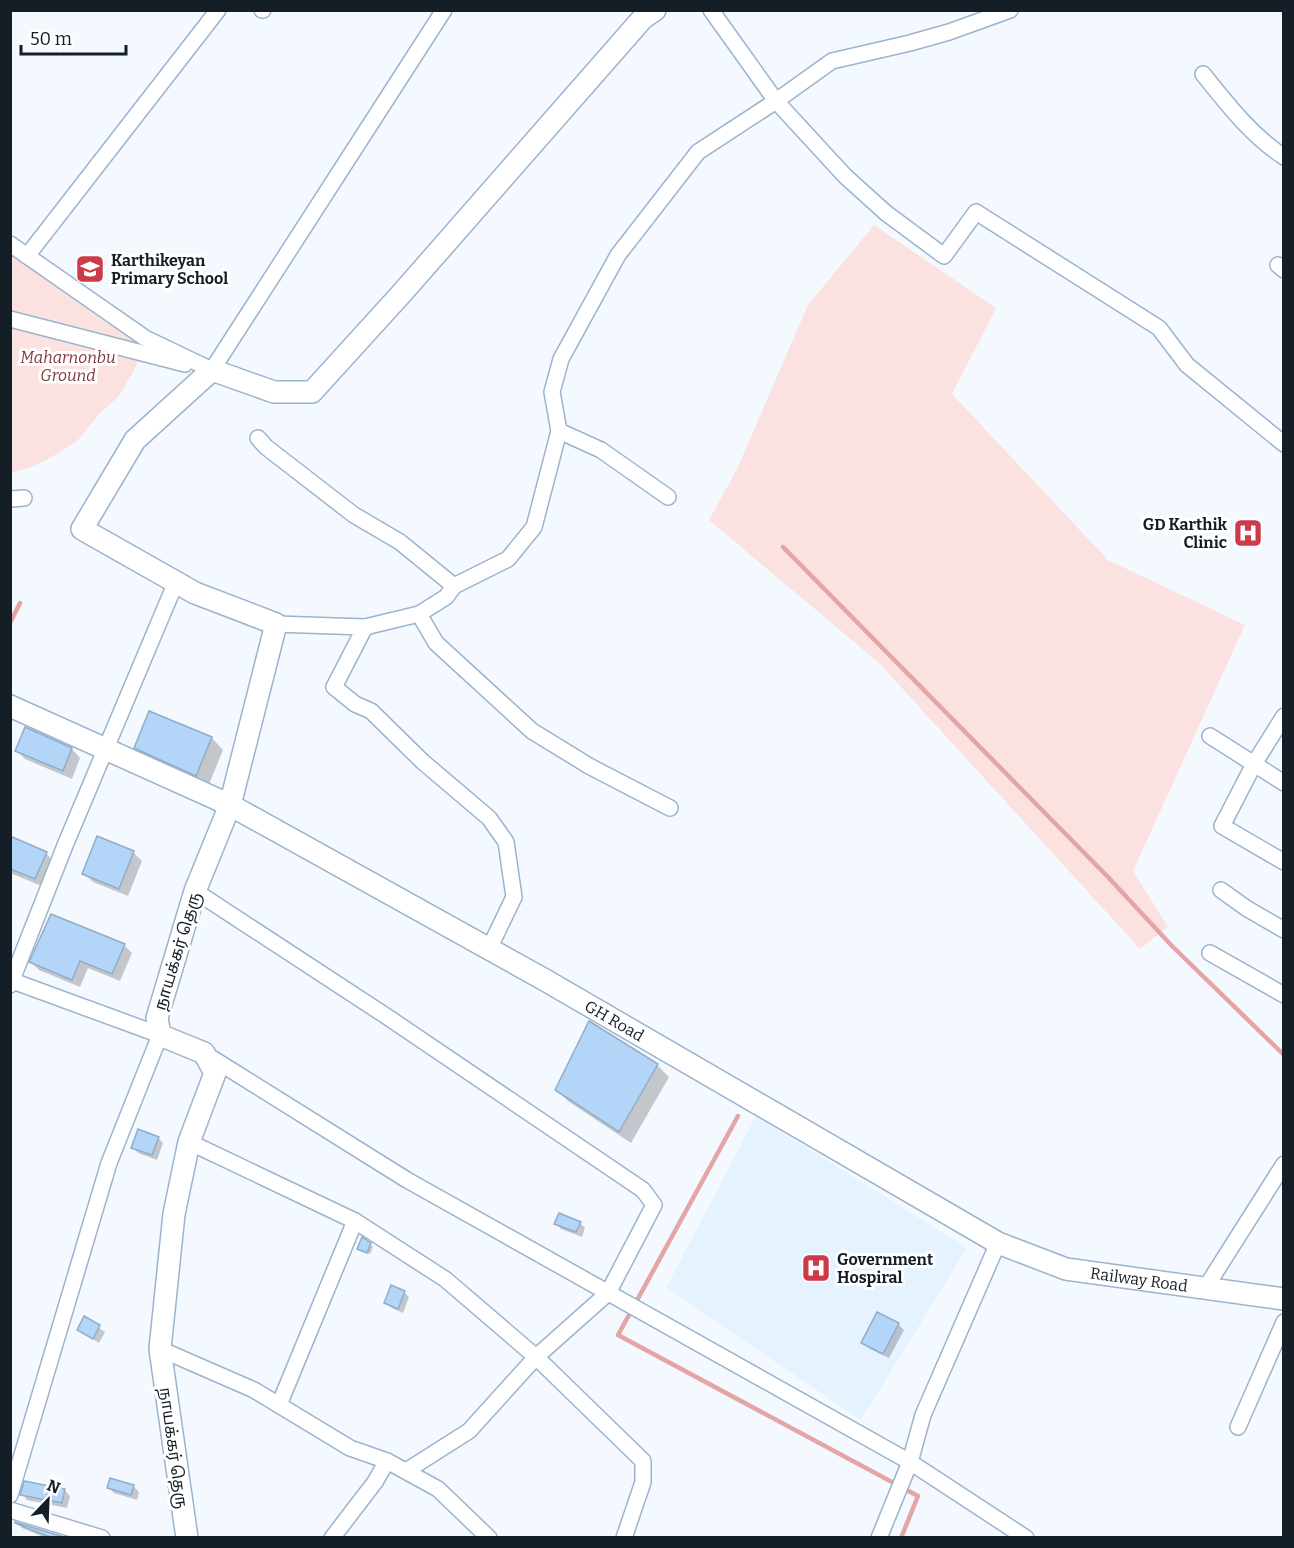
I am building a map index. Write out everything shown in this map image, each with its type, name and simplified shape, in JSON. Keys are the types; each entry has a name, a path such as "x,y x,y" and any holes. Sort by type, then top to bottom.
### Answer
{"street":[{"path":"27,256 218,10"},
{"path":"444,10 213,370 135,441 82,530 195,593 276,624 365,627 420,614 446,597 454,586 508,559 534,527 559,431 552,392 561,360 618,255 698,152 832,61 920,40 1010,10"},
{"path":"10,244 145,338 213,370 274,392 312,392 643,18 655,10"},
{"path":"711,10 776,101 845,176 886,213 944,256 976,212 1160,328 1186,365 1284,444"},
{"path":"1203,74 1231,110 1268,146 1284,157"},
{"path":"10,320 213,370"},
{"path":"559,431 601,450 668,497"},
{"path":"258,438 266,447 354,515 400,542 454,586"},
{"path":"10,1495 109,1163 160,1035 11,982 66,843 176,582"},
{"path":"420,614 436,643 532,731 589,766 670,808"},
{"name":"நாயக்கர் தெரு","path":"187,1538 160,1349 174,1214 189,1142 215,1072 204,1053 160,1035 157,1018 195,891 230,805 276,624"},
{"path":"365,627 334,687 355,704 371,711 423,762 489,818 506,842 514,897 489,949"},
{"name":"GH Road","path":"10,706 230,805 489,949 998,1243"},
{"path":"1284,716 1254,764 1222,825 1284,861"},
{"path":"1210,736 1284,783"},
{"path":"1221,890 1284,930"},
{"path":"195,891 386,1016 643,1190 654,1205 608,1293 536,1357 469,1431 406,1471"},
{"path":"1210,953 1284,994"},
{"path":"204,1053 407,1180 910,1462 1026,1538"},
{"path":"189,1142 355,1221 445,1279 536,1357 643,1461 643,1482 624,1538"},
{"path":"1206,1287 1284,1164"},
{"path":"279,1405 355,1221"},
{"path":"879,1538 910,1462 923,1415 998,1243"},
{"name":"Railway Road","path":"998,1243 1066,1269 1284,1299"},
{"path":"1238,1427 1284,1322"},
{"path":"160,1349 254,1390 350,1448 387,1461 438,1489 489,1538"},
{"path":"332,1538 375,1482 387,1461"},
{"path":"10,1510 102,1538"}],"shaded area":[{"name":"Government Hospiral","path":"756,1116 967,1248 861,1420 666,1288"}],"green space":[{"path":"874,225 996,308 952,394 1108,560 1245,625 1133,871 1168,927 1140,949 879,663 709,520 737,469 808,305"},
{"name":"Maharnonbu Ground","path":"10,252 56,283 104,321 146,346 119,396 99,414 78,440 34,466 11,473"}],"building":[{"path":"149,711 212,737 196,776 134,748"},
{"path":"25,727 72,748 63,771 15,751"},
{"path":"10,836 47,852 35,879 10,869"},
{"path":"97,836 134,851 119,889 82,874"},
{"path":"51,914 125,944 112,974 80,961 72,980 29,962"},
{"path":"589,1021 658,1064 619,1132 555,1090"},
{"path":"138,1129 159,1137 152,1155 131,1148"},
{"path":"559,1213 581,1222 576,1232 554,1224"},
{"path":"362,1237 371,1243 367,1253 357,1249"},
{"path":"391,1285 405,1291 398,1309 384,1303"},
{"path":"877,1312 899,1323 883,1354 861,1343"},
{"path":"84,1316 100,1325 93,1339 77,1330"},
{"path":"110,1478 134,1485 131,1495 107,1488"},
{"path":"24,1481 65,1489 62,1503 20,1495"},
{"path":"15,1522 67,1538 52,1538"}],"waterway":[{"path":"783,547 1108,877 1172,946 1284,1055"},
{"path":"10,623 20,603"},
{"path":"738,1116 618,1335 918,1496 901,1538"}],"place":[{"name":"Karthikeyan Primary School","path":"90,269"},
{"name":"GD Karthik Clinic","path":"1248,533"},
{"name":"Government Hospiral","path":"816,1268"}]}
